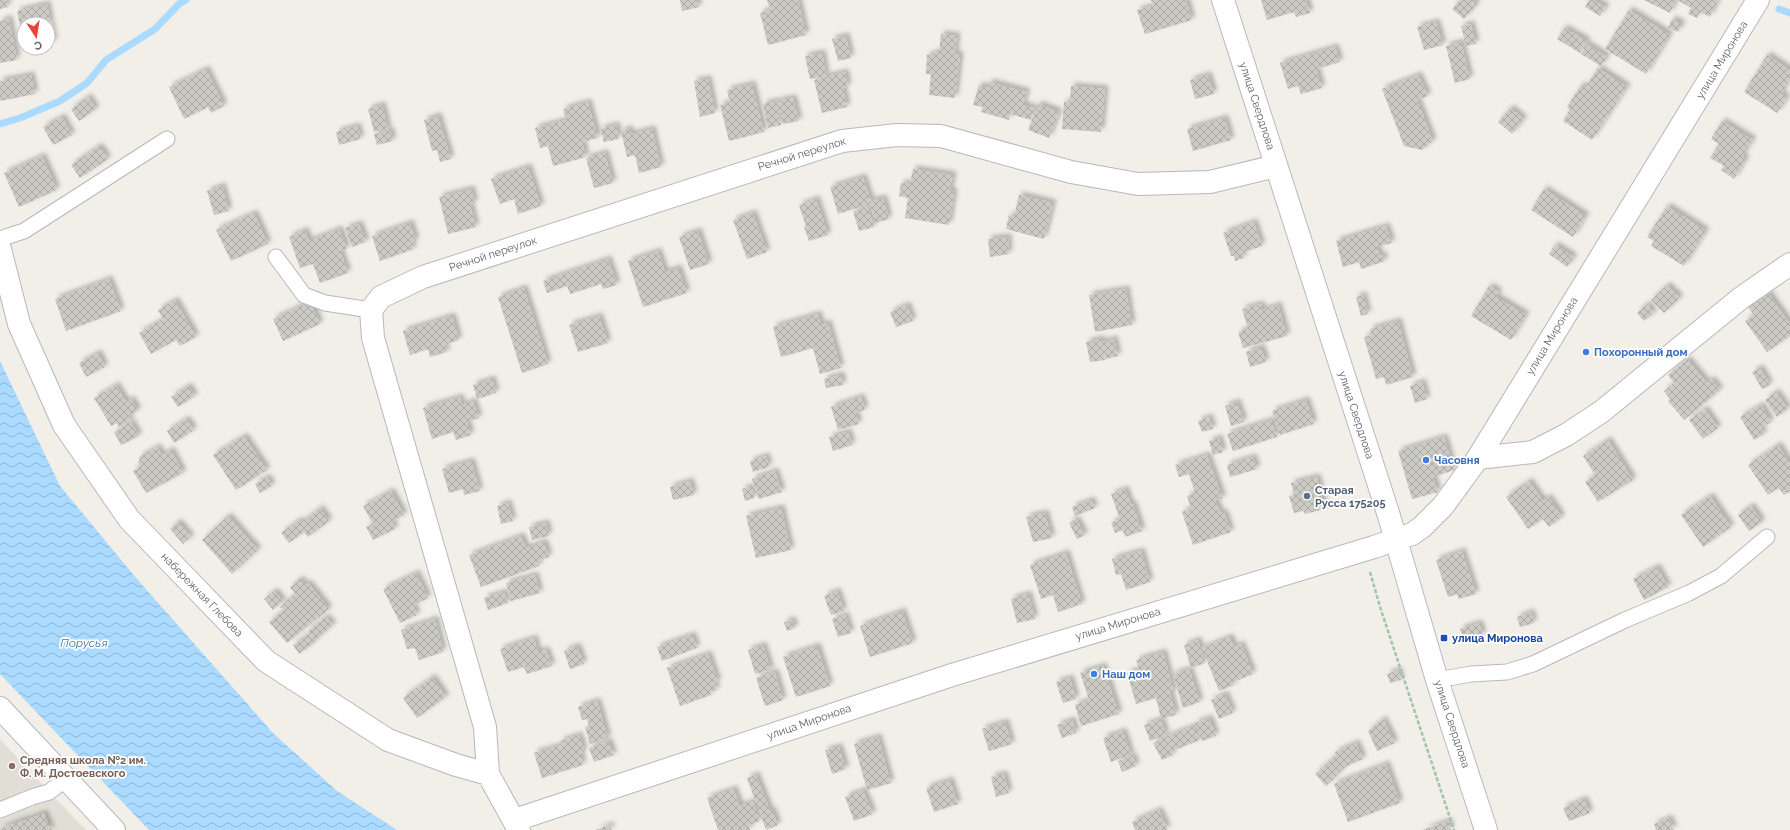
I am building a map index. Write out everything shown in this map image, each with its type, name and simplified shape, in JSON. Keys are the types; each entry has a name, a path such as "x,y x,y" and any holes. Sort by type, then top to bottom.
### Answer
{"street":[{"name":"улица Свердлова","path":"1223,0 1396,539 1437,680 1486,830"},
{"name":"улица Миронова","path":"517,825 952,675 1374,547 1412,534 1443,506 1478,458 1758,0"},
{"name":"Речной переулок","path":"371,310 381,297 423,277 842,141 897,135 941,136 1071,172 1138,184 1210,182 1276,166"},
{"name":"набережная Глебова","path":"0,248 19,324 64,425 129,519 266,661 388,740 488,774"},
{"path":"1478,458 1533,452 1566,435 1602,412 1740,298 1790,264"},
{"path":"371,310 373,338 485,727 488,774 517,825"},
{"path":"0,708 114,830"}],"lane":[{"path":"0,239 24,231 167,139"},
{"path":"276,257 304,295 325,304 371,310"},
{"path":"1437,680 1471,674 1508,672 1533,664 1625,620 1689,593 1721,576 1767,537"},
{"path":"0,810 49,792 66,779"}],"path":[{"path":"1368,566 1381,610 1454,830"}],"shaded area":[{"name":"Средняя школа №2 им. Ф. М. Достоевского","path":"0,739 49,792 86,830 0,830"}],"water":[{"name":"Порусья","path":"0,361 60,486 137,579 273,733 337,791 397,830 149,830 0,674"}],"building":[{"path":"0,0 6,0 8,7 0,9"},
{"path":"680,0 697,0 699,7 682,11"},
{"path":"767,0 798,0 806,35 768,45 760,13 770,10"},
{"path":"1151,0 1165,0 1166,2 1172,0 1186,0 1192,20 1145,34 1137,10 1153,6"},
{"path":"1261,0 1306,0 1310,13 1296,17 1294,12 1267,20"},
{"path":"1460,0 1472,0 1477,4 1464,19 1452,9"},
{"path":"1589,0 1593,0 1606,7 1600,16 1585,7"},
{"path":"1644,0 1676,0 1670,13"},
{"path":"1679,0 1718,0 1710,17 1700,12 1697,18 1688,14 1691,8"},
{"path":"47,4 49,16 18,16 17,11"},
{"path":"1629,10 1670,35 1646,74 1605,49"},
{"path":"9,19 17,60 0,63 0,21"},
{"path":"1672,19 1682,24 1678,32 1668,28"},
{"path":"1436,22 1443,45 1424,50 1417,27"},
{"path":"1471,24 1476,44 1466,46 1461,26"},
{"path":"1564,28 1587,41 1580,53 1557,39"},
{"path":"941,34 957,36 955,54 960,55 955,98 929,95 931,74 926,74 927,55 933,55 934,52 939,53"},
{"path":"846,36 851,58 838,61 832,39"},
{"path":"1461,42 1470,79 1455,83 1446,46"},
{"path":"1586,44 1607,57 1601,66 1581,54"},
{"path":"1335,47 1340,62 1316,69 1322,88 1301,94 1298,86 1288,89 1280,63"},
{"path":"822,53 826,76 810,79 805,56"},
{"path":"1767,55 1790,70 1790,79 1781,94 1787,98 1777,113 1744,92"},
{"path":"1598,68 1627,87 1592,140 1563,121 1570,110 1567,107 1581,85 1585,88"},
{"path":"206,69 224,106 211,113 208,107 184,119 169,87"},
{"path":"845,72 848,86 843,88 847,107 822,113 814,80"},
{"path":"31,75 35,94 0,101 0,81"},
{"path":"1208,75 1214,94 1195,99 1190,80"},
{"path":"1418,75 1428,96 1417,100 1433,141 1422,150 1404,146 1382,89"},
{"path":"708,79 715,113 700,117 694,81"},
{"path":"989,82 1027,92 1023,105 1034,108 1031,120 1010,114 1009,120 981,112 983,107 973,105 979,85 988,88"},
{"path":"752,84 764,132 729,141 720,105 730,103 727,90"},
{"path":"1071,86 1105,89 1101,132 1062,129 1064,102 1070,102"},
{"path":"88,97 96,109 79,121 71,109"},
{"path":"793,98 799,121 783,124 777,101"},
{"path":"776,101 781,125 768,128 763,104"},
{"path":"588,102 598,138 582,142 586,157 553,166 548,146 540,148 535,128 566,120 563,109"},
{"path":"1038,104 1059,112 1049,138 1028,130"},
{"path":"382,105 388,129 374,132 368,109"},
{"path":"1510,108 1524,119 1512,134 1498,122"},
{"path":"438,116 451,159 440,162 437,150 432,151 424,120"},
{"path":"62,117 72,135 53,145 43,127"},
{"path":"1225,118 1231,140 1193,151 1187,129"},
{"path":"1722,121 1753,140 1742,156 1746,159 1734,179 1721,170 1724,166 1710,158 1719,144 1711,139"},
{"path":"616,125 619,139 604,142 600,129"},
{"path":"357,126 361,139 339,145 336,132"},
{"path":"629,129 631,134 652,129 661,167 639,173 635,155 627,157 621,131"},
{"path":"390,130 393,141 377,145 374,134"},
{"path":"99,146 108,159 80,178 71,165"},
{"path":"605,153 613,183 594,188 586,158"},
{"path":"42,156 57,190 19,207 4,173"},
{"path":"528,167 541,206 518,214 514,199 500,204 491,179"},
{"path":"913,169 953,175 950,191 954,192 949,225 905,218 908,198 899,196 901,183 910,184"},
{"path":"863,177 871,201 883,198 889,219 875,223 870,204 838,214 830,187"},
{"path":"222,186 229,211 214,215 207,191"},
{"path":"471,189 475,203 470,204 476,227 448,234 439,197"},
{"path":"1544,189 1586,216 1573,237 1531,210"},
{"path":"1019,195 1053,203 1044,239 1006,229 1009,215 1014,217"},
{"path":"816,199 828,235 809,241 799,205"},
{"path":"1667,206 1706,231 1684,266 1651,246 1654,241 1647,237"},
{"path":"868,207 874,227 859,231 853,211"},
{"path":"254,213 268,244 231,261 216,230"},
{"path":"753,213 767,252 747,259 733,220"},
{"path":"1254,222 1262,246 1242,253 1244,258 1235,261 1234,256 1231,256 1223,233"},
{"path":"410,223 416,241 411,243 414,249 380,261 372,236"},
{"path":"359,224 366,242 352,247 345,228"},
{"path":"1386,226 1392,243 1377,247 1380,256 1383,255 1385,261 1361,269 1359,262 1343,267 1336,241"},
{"path":"339,229 347,249 340,251 348,273 320,283 313,264 300,268 289,237 305,230 309,241"},
{"path":"698,231 709,264 690,270 679,237"},
{"path":"1008,237 1009,254 990,257 988,239"},
{"path":"1555,245 1574,257 1567,267 1549,254"},
{"path":"658,251 665,272 678,268 687,293 643,307 628,261"},
{"path":"608,259 617,285 603,289 601,284 570,294 567,286 547,293 543,281"},
{"path":"109,279 121,311 66,331 55,299"},
{"path":"1667,285 1680,298 1664,313 1651,300"},
{"path":"1489,286 1499,292 1496,297 1526,315 1511,340 1471,316"},
{"path":"524,288 548,364 522,373 498,297"},
{"path":"1126,289 1132,325 1095,332 1089,295"},
{"path":"1768,293 1790,324 1790,336 1767,352 1745,321 1754,315 1748,307"},
{"path":"1363,295 1368,314 1361,316 1356,297"},
{"path":"175,300 196,337 180,346 176,340 151,354 139,333 163,319 158,310"},
{"path":"305,304 312,307 320,324 283,341 273,319"},
{"path":"1261,304 1262,310 1278,305 1287,336 1243,348 1238,332 1248,329 1242,309"},
{"path":"1647,304 1654,313 1644,321 1637,313"},
{"path":"907,305 913,321 896,327 890,312"},
{"path":"818,314 821,325 828,323 841,368 820,374 813,348 781,357 773,327"},
{"path":"452,316 459,340 444,345 447,352 430,357 428,349 410,355 403,331"},
{"path":"599,316 608,343 578,352 569,325"},
{"path":"1398,321 1413,377 1386,385 1384,377 1376,379 1364,337 1372,335 1370,329"},
{"path":"1101,339 1105,360 1090,362 1086,342"},
{"path":"1114,339 1118,356 1106,359 1102,342"},
{"path":"1261,347 1266,362 1250,367 1246,352"},
{"path":"98,353 105,367 86,377 79,363"},
{"path":"1687,359 1707,383 1711,379 1720,390 1684,420 1668,401 1670,399 1664,391 1674,383 1668,375"},
{"path":"1760,368 1770,385 1762,389 1752,372"},
{"path":"841,375 843,385 826,388 824,379"},
{"path":"492,379 496,393 477,399 473,385"},
{"path":"1422,382 1427,399 1415,403 1410,386"},
{"path":"116,385 126,402 131,399 138,411 128,416 131,420 119,427 117,423 111,426 94,398"},
{"path":"188,386 195,396 178,407 171,397"},
{"path":"1776,392 1788,409 1777,417 1765,400"},
{"path":"460,397 462,405 473,401 479,418 467,422 471,435 456,440 453,432 432,439 423,408"},
{"path":"861,397 865,410 855,413 859,424 838,430 831,407"},
{"path":"1306,400 1314,424 1280,435 1272,411"},
{"path":"1237,402 1244,422 1231,426 1225,406"},
{"path":"1761,405 1771,422 1761,428 1764,434 1754,440 1740,417"},
{"path":"1705,409 1718,428 1703,439 1689,420"},
{"path":"1209,417 1213,429 1202,432 1198,421"},
{"path":"186,419 194,430 174,443 167,431"},
{"path":"1271,420 1277,437 1233,451 1227,434"},
{"path":"131,422 139,436 121,445 114,432"},
{"path":"848,432 852,445 833,451 829,437"},
{"path":"244,436 267,470 236,490 213,455"},
{"name":"Часовня","path":"1444,437 1454,470 1433,477 1438,492 1412,499 1398,451"},
{"path":"1219,438 1223,452 1213,455 1209,441"},
{"path":"1608,440 1633,480 1598,502 1585,482 1595,475 1583,456"},
{"path":"1778,445 1790,464 1790,491 1784,495 1778,488 1768,495 1748,465"},
{"path":"157,447 162,455 171,450 183,473 146,493 133,471 140,467 138,462 140,460 139,457"},
{"path":"1207,455 1223,499 1215,500 1221,514 1224,512 1231,532 1193,545 1182,512 1191,508 1187,496 1195,493 1189,474 1179,477 1175,465"},
{"path":"766,456 769,467 753,472 750,461"},
{"path":"1253,457 1257,469 1230,477 1227,465"},
{"path":"471,461 480,491 464,495 463,489 449,493 442,469"},
{"path":"775,471 782,492 759,499 752,479"},
{"path":"267,477 272,486 260,493 255,484"},
{"name":"Старая Русса 175205","path":"1317,477 1325,509 1305,514 1304,511 1294,513 1289,496 1294,495 1291,483"},
{"path":"690,481 694,495 673,500 670,487"},
{"path":"1529,481 1543,501 1548,497 1562,517 1549,527 1543,519 1528,529 1506,497"},
{"path":"752,487 754,498 745,501 742,489"},
{"path":"1125,489 1131,505 1133,504 1142,531 1125,537 1123,530 1115,533 1111,522 1120,520 1111,494"},
{"path":"391,491 404,515 392,522 395,529 373,540 366,527 373,524 363,506"},
{"path":"1710,496 1731,527 1703,547 1681,515"},
{"path":"1091,500 1095,508 1075,516 1072,507"},
{"path":"508,503 513,521 501,524 497,506"},
{"path":"1751,506 1762,522 1749,531 1738,515"},
{"path":"320,508 329,521 308,537 304,532 289,543 281,533 299,520 300,523"},
{"path":"781,508 791,550 756,558 746,516"},
{"path":"1045,513 1052,538 1033,542 1026,517"},
{"path":"228,516 258,550 232,574 202,540"},
{"path":"1076,519 1085,535 1077,539 1069,523"},
{"path":"178,522 191,537 183,544 170,529"},
{"path":"546,523 549,536 532,540 529,527"},
{"path":"521,536 526,548 544,542 549,557 538,561 539,566 481,587 469,555"},
{"path":"1141,551 1150,582 1126,590 1121,574 1116,575 1112,559"},
{"path":"1462,551 1476,594 1459,599 1457,594 1448,597 1436,560"},
{"path":"1066,553 1082,604 1058,612 1053,595 1041,599 1030,565"},
{"path":"1657,567 1668,587 1644,600 1633,579"},
{"path":"416,573 428,598 413,606 417,615 400,623 383,589"},
{"path":"535,575 540,593 511,601 506,583"},
{"path":"300,579 305,585 308,583 329,609 287,643 269,622 284,610 280,607 295,594 290,587"},
{"path":"274,591 283,601 273,610 264,599"},
{"path":"837,591 844,611 831,615 824,596"},
{"path":"504,592 508,603 488,610 484,598"},
{"path":"1028,594 1035,619 1017,623 1011,599"},
{"path":"902,611 913,643 870,657 860,626"},
{"path":"1531,612 1534,623 1520,627 1517,617"},
{"path":"845,615 851,633 838,637 832,619"},
{"path":"326,617 333,625 315,641 308,631"},
{"path":"435,619 443,652 419,660 415,648 407,649 401,630"},
{"path":"792,620 795,628 787,631 784,622"},
{"path":"1479,623 1483,635 1464,641 1460,629"},
{"path":"309,634 315,642 299,654 293,645"},
{"path":"692,635 697,648 662,661 657,647"},
{"path":"1230,637 1234,647 1241,644 1253,674 1233,682 1234,685 1219,691 1202,648"},
{"path":"534,638 538,652 546,650 552,666 527,674 524,667 508,672 500,649"},
{"path":"1198,640 1205,663 1191,668 1184,645"},
{"path":"763,645 771,670 755,674 748,650"},
{"path":"577,646 584,664 570,669 564,651"},
{"path":"817,646 830,686 796,697 783,657"},
{"path":"1163,652 1174,692 1170,693 1176,715 1161,719 1156,698 1136,704 1127,673 1139,670 1136,660"},
{"path":"708,654 718,682 714,683 717,690 710,692 711,695 680,706 667,668"},
{"path":"1103,666 1119,714 1081,726 1075,705 1089,700 1080,673"},
{"path":"1189,669 1200,702 1183,708 1173,674"},
{"path":"1398,670 1401,680 1390,683 1387,674"},
{"path":"775,672 783,700 765,706 756,678"},
{"path":"432,677 446,697 417,718 403,698"},
{"path":"1070,678 1076,699 1063,703 1056,682"},
{"path":"1225,694 1233,713 1219,719 1211,700"},
{"path":"597,701 608,738 590,744 585,727 589,726 587,719 582,720 578,707"},
{"path":"1209,718 1216,736 1202,741 1195,723"},
{"path":"1161,719 1166,735 1150,741 1144,725"},
{"path":"1383,719 1395,743 1377,751 1368,731"},
{"path":"1072,720 1076,733 1062,738 1057,725"},
{"path":"1005,722 1012,744 989,751 982,729"},
{"path":"1194,726 1200,740 1172,751 1166,737"},
{"path":"1123,731 1131,755 1111,762 1103,738"},
{"path":"579,735 584,752 580,753 583,765 542,778 534,753 562,745 560,741"},
{"path":"878,737 891,783 867,790 854,744"},
{"path":"1165,737 1173,755 1162,760 1153,743"},
{"path":"608,741 614,755 594,762 589,748"},
{"path":"1356,743 1363,759 1345,767 1326,786 1315,774 1336,755 1335,752"},
{"path":"839,747 846,769 832,774 825,750"},
{"path":"1133,756 1136,766 1122,772 1118,761"},
{"path":"1386,764 1400,803 1348,822 1334,784"},
{"path":"1004,774 1009,793 996,797 991,777"},
{"path":"756,775 770,811 772,810 778,825 766,830 747,778"},
{"path":"950,780 958,804 934,812 926,788"},
{"path":"734,789 740,806 753,801 760,821 749,825 750,830 718,830 707,798"},
{"path":"863,790 873,814 854,821 845,797"},
{"path":"1584,799 1590,813 1569,821 1563,808"},
{"path":"1159,810 1168,830 1135,830 1132,822"},
{"path":"44,813 52,830 0,830 22,820 23,821"},
{"path":"1669,818 1674,830 1656,830 1654,824"},
{"path":"1448,821 1451,830 1422,830"},
{"path":"610,825 612,830 595,830"}],"waterway":[{"path":"0,124 20,118 60,101 87,83 106,60 155,29 180,3 186,0"},
{"path":"1779,9 1790,13"}],"place":[{"name":"Похоронный дом","path":"1586,352"},
{"name":"Часовня","path":"1426,460"},
{"name":"Старая Русса 175205","path":"1307,496"},
{"name":"улица Миронова","path":"1444,638"},
{"name":"Наш дом","path":"1094,674"},
{"name":"Средняя школа №2 им. Ф. М. Достоевского","path":"12,766"}]}
